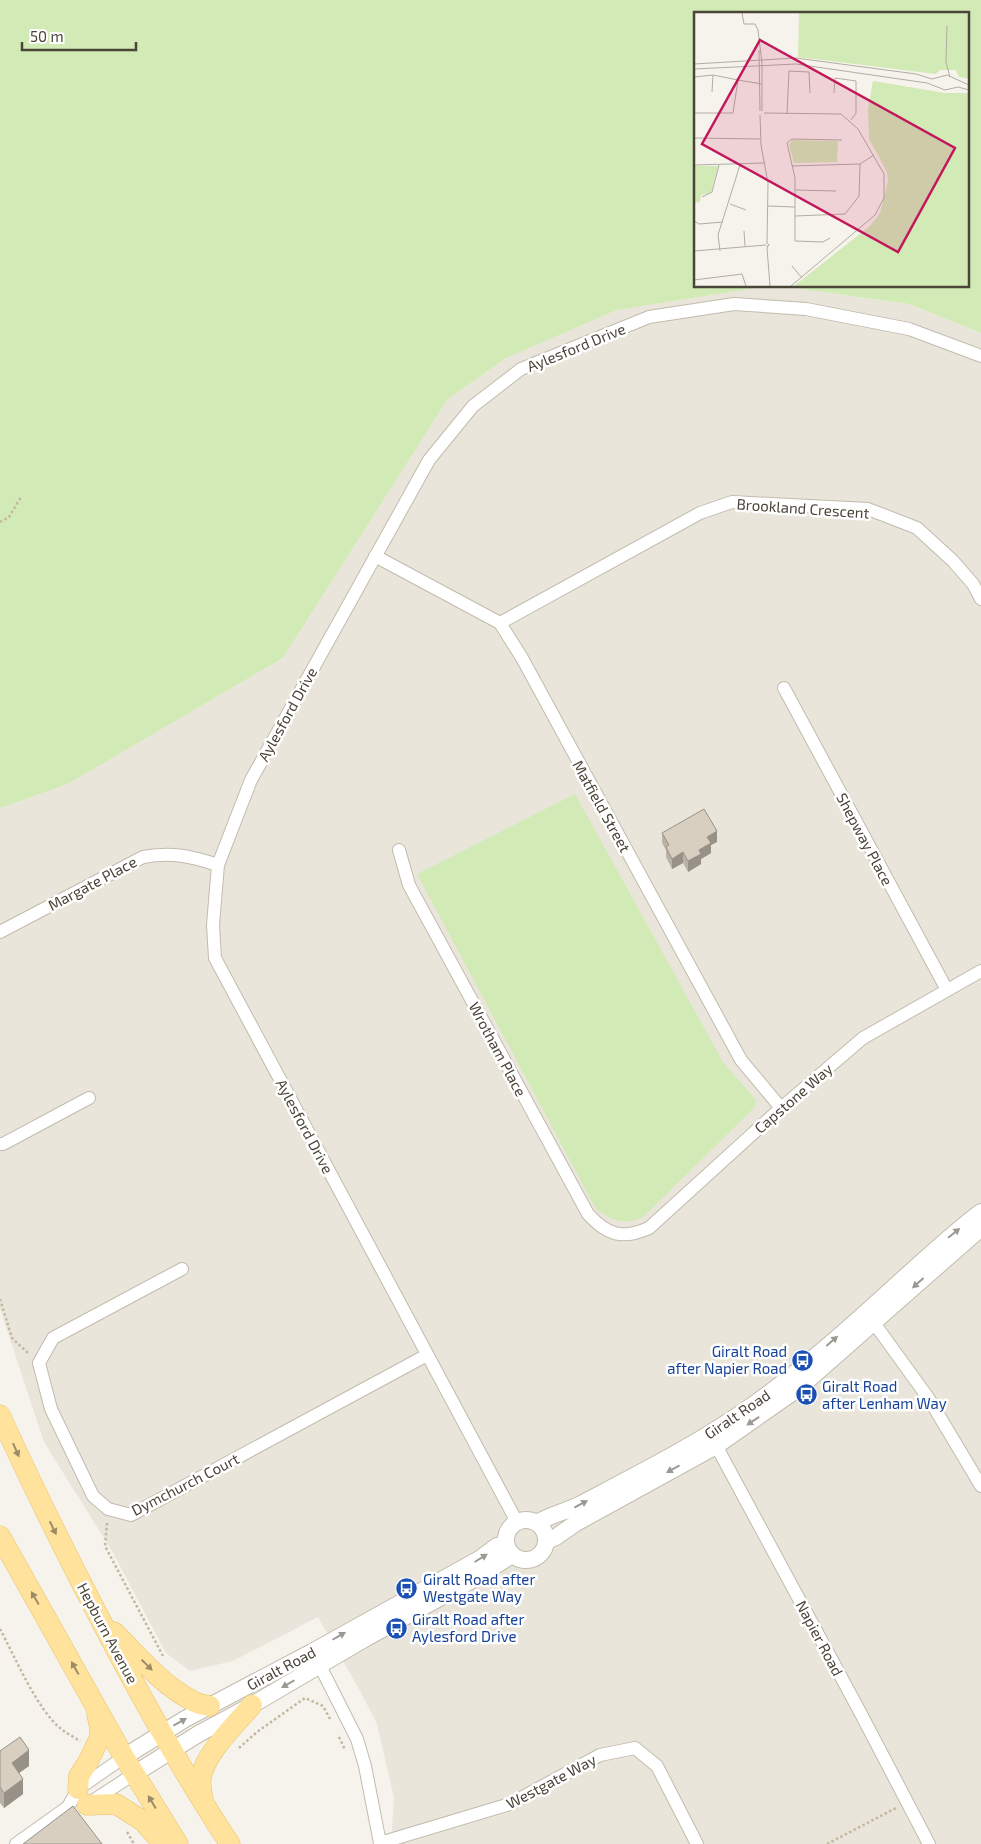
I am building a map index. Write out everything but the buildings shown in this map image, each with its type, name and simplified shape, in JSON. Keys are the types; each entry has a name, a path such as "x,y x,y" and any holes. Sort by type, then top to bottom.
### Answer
{"main road":[{"name":"Hepburn Avenue","path":"0,1415 31,1484 161,1733 230,1844"},
{"path":"0,1536 129,1765 178,1844"},
{"path":"100,1619 146,1665 172,1687 192,1702 210,1706"},
{"path":"93,1701 100,1728 100,1736 79,1776 77,1800 116,1804 143,1821 163,1844"},
{"path":"203,1803 201,1778 204,1766 212,1753 252,1705"}],"street":[{"name":"Aylesford Drive","path":"517,1522 215,958 214,925 218,865 251,780 429,460 473,406 521,369 649,317 734,304 806,309 910,329 981,356"},
{"name":"Brookland Crescent","path":"500,623 700,513 732,502 868,510 917,528 958,567 973,584 981,599"},
{"name":"Matfield Street","path":"375,556 500,623 522,658 741,1060 781,1108"},
{"name":"Shepway Place","path":"784,688 946,990"},
{"name":"Wrotham Place","path":"399,850 409,885 588,1214 601,1228 617,1234"},
{"name":"Margate Place","path":"0,932 143,857 160,854 188,856 218,865"},
{"name":"Capstone Way","path":"617,1234 635,1234 649,1228 781,1108 863,1038 981,971"},
{"path":"0,1144 89,1098"},
{"name":"Giralt Road","path":"546,1541 556,1537 576,1522 799,1388 943,1242 981,1212"},
{"name":"Giralt Road","path":"870,1317 981,1228"},
{"path":"39,1363 53,1338 182,1269"},
{"path":"870,1317 929,1399 981,1486"},
{"name":"Dymchurch Court","path":"39,1363 52,1409 93,1496 108,1509 131,1515 427,1355"},
{"name":"Giralt Road","path":"537,1523 571,1509 713,1440"},
{"name":"Napier Road","path":"713,1440 856,1703 906,1803 929,1844"},
{"path":"525,1520 537,1523 543,1529 546,1541 541,1554 532,1560 521,1560 509,1550 508,1531 517,1522 525,1520"},
{"name":"Giralt Road","path":"77,1800 129,1765 161,1733 210,1706 316,1659 476,1578 509,1550"},
{"name":"Giralt Road","path":"16,1844 129,1765 171,1750 252,1705 316,1659"},
{"name":"Westgate Way","path":"316,1659 357,1739 365,1766 380,1843 510,1804 600,1755 635,1748 657,1766 697,1844"}],"path":[{"path":"0,522 4,522 9,517 21,497"},
{"path":"0,1299 12,1338 39,1363"},
{"path":"108,1509 105,1546 163,1656 170,1662"},
{"path":"0,1629 39,1702 48,1715 60,1728 93,1750"},
{"path":"305,1698 323,1706 332,1723"},
{"path":"337,1732 348,1757"},
{"path":"827,1844 906,1803"},
{"path":"123,1808 119,1815 123,1826 134,1844"}],"shaded area":[{"path":"755,288 793,288 909,304 981,333 981,1844 391,1844 394,1798 377,1724 318,1617 233,1661 190,1671 166,1653 112,1551 44,1442 0,1309 0,808 68,784 283,658 447,400 506,358 617,310"}],"green space":[{"path":"0,0 981,0 981,333 909,304 793,288 968,288 968,12 694,12 694,288 755,288 617,310 506,358 447,400 283,658 68,784 0,808"},
{"path":"575,794 723,1062 756,1100 754,1108 643,1217 631,1221 613,1219 596,1209 417,874"}],"place":[{"name":"Giralt Road after Napier Road","path":"803,1360"},
{"name":"Giralt Road after Lenham Way","path":"806,1395"},
{"name":"Giralt Road after Westgate Way","path":"407,1588"},
{"name":"Giralt Road after Aylesford Drive","path":"396,1628"}]}
